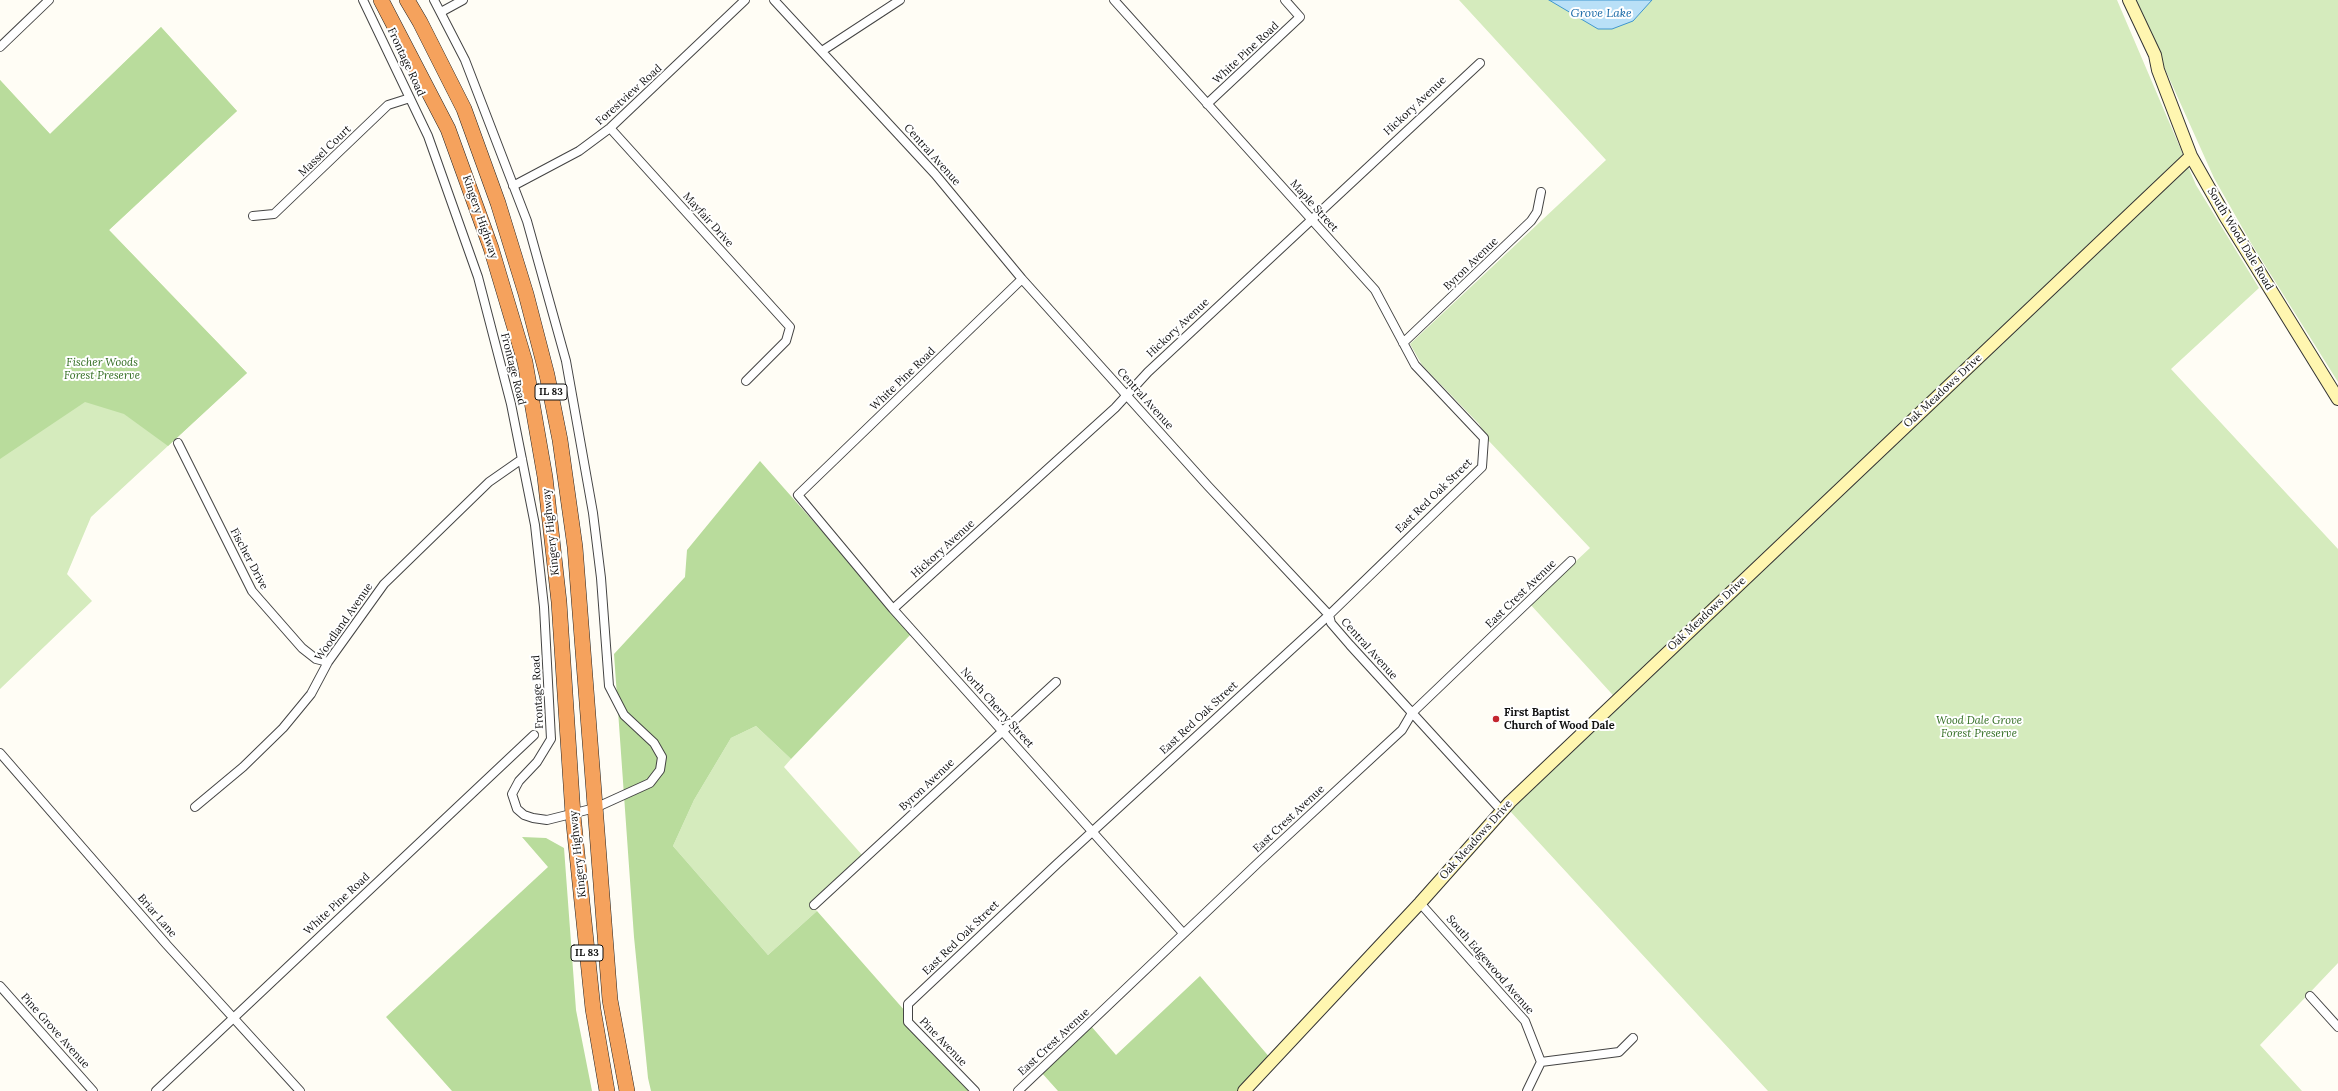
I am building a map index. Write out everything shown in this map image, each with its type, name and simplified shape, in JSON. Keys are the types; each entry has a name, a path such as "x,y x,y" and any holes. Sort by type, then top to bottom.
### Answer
{"highway":[{"name":"Kingery Highway","path":"381,0 448,129 491,248 525,362 545,477 559,602 574,815 593,1009 607,1091"},
{"name":"Kingery Highway","path":"407,0 420,22 464,109 498,202 526,294 547,375 560,440 575,547 610,1000 627,1091"}],"street":[{"path":"0,47 50,0"},
{"name":"Frontage Road","path":"363,0 428,136 478,277 512,404 535,525 544,607 551,739 537,762 520,781 512,794 517,809 533,818 547,820 574,815 595,808 650,783 660,770 662,757 654,743 624,715 609,686 601,578 593,513 566,361 527,222 464,60 434,0"},
{"path":"441,12 463,0"},
{"name":"Forestview Road","path":"513,186 579,151 610,128 745,0"},
{"name":"Central Avenue","path":"774,0 935,174 1022,279 1208,486 1328,615 1331,623 1350,645 1501,810"},
{"path":"822,51 900,0"},
{"name":"Maple Street","path":"1114,0 1375,290 1415,365 1484,438"},
{"name":"White Pine Road","path":"1207,104 1300,18 1285,0"},
{"name":"South Wood Dale Road","path":"2125,0 2142,42 2158,70 2191,156 2225,216 2338,399"},
{"name":"South Wood Dale Road","path":"2129,0 2155,55 2158,70"},
{"name":"Hickory Avenue","path":"893,609 1115,408 1126,394 1310,218 1480,63"},
{"name":"Massel Court","path":"253,216 274,214 388,105 410,98"},
{"name":"Mayfair Drive","path":"610,128 790,327 786,341 746,380"},
{"name":"Oak Meadows Drive","path":"1244,1091 1420,903 1501,810 2191,156"},
{"name":"Byron Avenue","path":"1403,343 1531,221 1537,212 1541,192"},
{"name":"White Pine Road","path":"798,495 1022,279"},
{"name":"East Red Oak Street","path":"908,1004 1093,831 1328,615 1482,467 1484,438"},
{"name":"Fischer Drive","path":"178,443 252,591 302,648 316,659 328,662"},
{"name":"Woodland Avenue","path":"195,807 243,767 284,728 311,694 328,662 384,584 489,482 522,459"},
{"name":"North Cherry Street","path":"798,495 893,609 1183,933"},
{"name":"East Crest Avenue","path":"1018,1091 1095,1020 1183,933 1402,730 1412,713 1571,561"},
{"name":"Byron Avenue","path":"814,905 1002,730 1056,682"},
{"name":"White Pine Road","path":"156,1091 534,735"},
{"name":"Briar Lane","path":"0,753 300,1091"},
{"name":"South Edgewood Avenue","path":"1420,903 1523,1017 1540,1062"},
{"name":"Pine Grove Avenue","path":"0,986 94,1091"},
{"path":"2310,996 2338,1027"},
{"name":"Pine Avenue","path":"908,1004 908,1022 975,1091"},
{"path":"1527,1091 1540,1062 1619,1052 1633,1038"}],"green space":[{"name":"Wood Dale Grove Forest Preserve","path":"1459,0 2117,0 2196,185 2259,288 2171,369 2338,549 2338,963 2260,1045 2302,1091 1768,1091 1510,811 1621,704 1530,604 1590,548 1488,440 1479,424 1422,365 1410,344 1606,160"},
{"path":"2134,0 2338,0 2338,382 2251,243 2214,178"},
{"name":"Fischer Woods Forest Preserve","path":"161,27 237,111 109,230 247,373 91,517 67,574 92,601 0,689 0,80 50,134"},
{"name":"Fischer Woods Forest Preserve","path":"161,27 237,111 109,230 247,373 168,446 124,414 85,402 0,459 0,80 50,134"},
{"path":"760,461 912,633 791,759 756,726 731,738 694,800 673,846 768,955 817,911 905,1011 906,1024 971,1091 651,1091 648,1078 634,937 614,654 685,577 687,550"},
{"path":"756,726 791,759 784,767 863,856 811,905 817,911 768,955 673,846 694,800 731,738"},
{"path":"522,837 546,838 564,848 576,1010 592,1091 452,1091 386,1017 548,867"},
{"path":"1200,976 1271,1059 1240,1091 1058,1091 1041,1072 1091,1026 1116,1055"}],"water":[{"name":"Grove Lake","path":"1549,0 1652,0 1633,21 1612,29 1598,29"}],"place":[{"name":"First Baptist Church of Wood Dale","path":"1496,719"}]}
